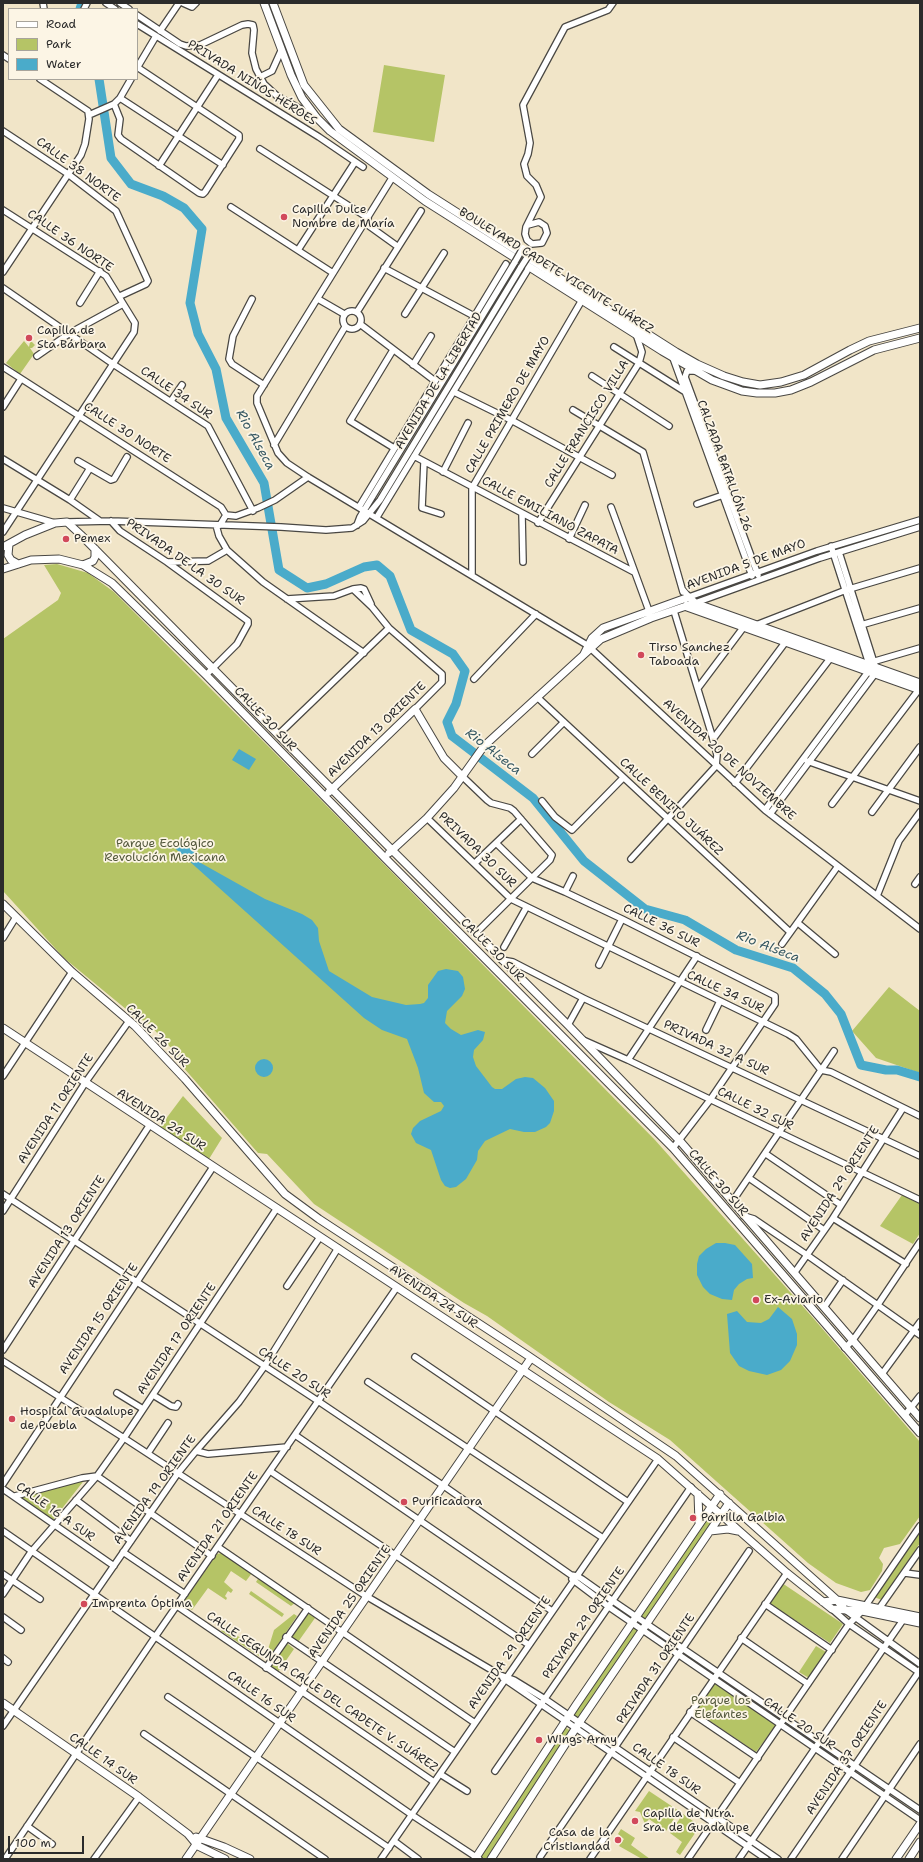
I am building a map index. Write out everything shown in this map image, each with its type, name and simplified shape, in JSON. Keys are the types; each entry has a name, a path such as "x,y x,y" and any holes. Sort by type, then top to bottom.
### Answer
{"main road":[{"name":"BOULEVARD CADETE VICENTE SUÁREZ","path":"264,3 281,51 302,98 317,118 342,141 392,178 462,224 673,358 696,371 742,391 775,393 791,390 811,382 874,350 920,338"},
{"name":"BOULEVARD CADETE VICENTE SUÁREZ","path":"273,3 304,85 339,129 428,194 697,364 724,376 744,382 760,385 781,382 804,375 869,341 920,328"},
{"path":"18,564 11,560 8,555 6,545 55,523 67,522"},
{"name":"CALLE 30 SUR","path":"67,522 279,734 392,850 568,1025 680,1141 732,1202 825,1306 920,1418"},
{"path":"83,565 91,563 94,559 95,550"},
{"name":"CALLE 30 SUR","path":"3,569 37,559 55,558 83,565 112,583 206,675 673,1148 920,1433"},
{"path":"686,598 750,625 832,656 872,668 919,687"},
{"path":"686,598 687,606 750,625"},
{"name":"AVENIDA 5 DE MAYO","path":"589,647 597,632 603,628 686,598"},
{"name":"AVENIDA 5 DE MAYO","path":"589,647 606,636 696,603"},
{"path":"385,858 427,818 463,778 484,746 584,654 589,647"},
{"path":"415,709 444,758 463,778"},
{"name":"AVENIDA 13 ORIENTE","path":"325,797 415,709"},
{"name":"CALLE 26 SUR","path":"3,904 72,972 129,1021 185,1079 285,1194"},
{"name":"AVENIDA 24 SUR","path":"3,1028 149,1126 277,1208 658,1459 712,1505 787,1573 832,1609"},
{"name":"AVENIDA 24 SUR","path":"285,1194 319,1219 532,1358 666,1448 720,1494 844,1609"},
{"name":"AVENIDA 25 ORIENTE","path":"186,1859 532,1358"},
{"path":"698,1494 699,1523"},
{"path":"477,1858 567,1719 720,1494"},
{"path":"491,1859 578,1726 729,1503"},
{"path":"710,1531 728,1529 739,1531"},
{"path":"823,1602 836,1600 906,1617 920,1623"},
{"path":"832,1609 864,1608"},
{"path":"906,1617 920,1617"},
{"name":"CALLE 14 SUR","path":"3,1703 139,1797 198,1841"},
{"path":"896,1859 920,1824"},
{"path":"198,1841 225,1859"},
{"path":"198,1841 250,1859"},
{"path":"909,1859 920,1842"}],"street":[{"path":"160,31 179,3"},
{"path":"183,3 190,7 196,3"},
{"path":"528,225 539,222 547,230 545,240 535,245 527,240 525,234 528,225 542,197 536,185 526,176 524,164 530,143 523,105 565,26 608,10 613,3"},
{"path":"138,16 180,44 192,47 242,25 253,25 252,53 260,77 270,90 317,118"},
{"name":"PRIVADA NIÑOS HÉROES","path":"138,25 319,138 363,168"},
{"path":"138,66 156,36"},
{"path":"260,77 272,71 281,51"},
{"path":"114,104 120,119 119,137 159,166 203,194 223,165 240,135 138,69"},
{"path":"159,166 218,75"},
{"path":"3,272 83,150 89,115 86,108 42,80"},
{"path":"89,115 114,104 120,98 130,80"},
{"path":"120,98 223,165"},
{"name":"CALLE 38 NORTE","path":"3,131 68,174 116,211 148,281 146,284 120,296"},
{"path":"260,149 333,196 397,246"},
{"path":"298,250 355,162"},
{"path":"252,299 233,336 229,359 232,364 264,385 392,178"},
{"path":"231,207 333,273"},
{"name":"CALLE 36 NORTE","path":"3,210 100,271 111,282 120,296"},
{"path":"357,312 397,246 421,211"},
{"name":"AVENIDA DE LA LIBERTAD","path":"368,512 384,480 527,240"},
{"name":"AVENIDA DE LA LIBERTAD","path":"67,522 110,521 336,530 352,528 357,525 390,484 535,245"},
{"path":"405,314 444,253"},
{"path":"359,507 506,264"},
{"path":"384,268 474,316"},
{"path":"80,303 100,271"},
{"path":"377,517 527,271"},
{"name":"CALLE 34 SUR","path":"3,288 208,426 256,509"},
{"path":"3,532 114,364 135,328 133,319 122,304 120,296"},
{"path":"318,299 344,314 348,312 357,312"},
{"name":"CALLE PRIMERO DE MAYO","path":"472,575 472,488 582,300"},
{"path":"37,356 70,333 122,304"},
{"path":"345,327 354,330 360,324 360,315 357,312"},
{"path":"344,314 342,319 345,327"},
{"path":"360,324 435,381"},
{"path":"274,445 345,327"},
{"name":"CALLE FRANCISCO VILLA","path":"538,523 639,364 642,352 636,334"},
{"path":"413,365 431,336"},
{"path":"614,347 639,364 688,393"},
{"path":"393,350 350,421 394,448"},
{"name":"CALZADA BATALLÓN 26","path":"673,358 688,393 757,580"},
{"name":"CALLE 30 NORTE","path":"3,367 80,415 221,507 226,515"},
{"name":"CALZADA BATALLÓN 26","path":"688,393 685,375 689,371 696,371"},
{"path":"592,376 669,426"},
{"path":"3,407 21,379"},
{"path":"171,401 182,385"},
{"name":"AVENIDA 20 DE NOVIEMBRE","path":"264,385 256,400 274,445 282,458 308,477 377,517 589,647 716,766 768,812 920,929"},
{"path":"454,392 580,457 612,476"},
{"path":"573,410 599,427 643,452 686,598"},
{"path":"443,472 468,423"},
{"name":"CALLE EMILIANO ZAPATA","path":"414,456 538,523 634,572"},
{"path":"78,461 109,480 112,480 127,457"},
{"path":"3,459 70,500 100,521"},
{"path":"424,462 422,508 441,514"},
{"path":"70,500 90,468"},
{"path":"308,477 275,500 256,509 242,515 226,515 218,525 222,543 227,550 263,582 364,653"},
{"path":"384,480 390,484"},
{"path":"697,504 725,494"},
{"path":"569,539 585,505"},
{"path":"611,506 649,611"},
{"path":"3,508 55,523"},
{"path":"522,514 523,562"},
{"path":"241,526 239,520 242,515"},
{"name":"AVENIDA 5 DE MAYO","path":"686,598 831,546 920,520"},
{"name":"PRIVADA DE LA 30 SUR","path":"110,521 120,531 167,562 248,621 248,624 237,644 213,668"},
{"name":"AVENIDA 5 DE MAYO","path":"696,603 837,552 920,527"},
{"path":"831,546 837,552 861,625 872,668"},
{"path":"167,562 204,562 227,550"},
{"path":"698,688 750,625 849,589 920,568"},
{"path":"279,734 389,628 372,607 353,589 334,596 286,599"},
{"path":"861,625 920,608"},
{"path":"631,859 716,766 717,755 713,739 674,611"},
{"path":"474,679 536,614"},
{"name":"AVENIDA 13 ORIENTE","path":"389,628 440,670 443,678 442,682 415,709"},
{"path":"713,739 788,639"},
{"path":"768,812 872,668 920,648"},
{"path":"735,783 832,656"},
{"path":"206,675 213,668"},
{"path":"832,804 919,687"},
{"name":"CALLE BENITO JUÁREZ","path":"536,697 790,932"},
{"path":"532,754 564,722"},
{"path":"872,812 920,747"},
{"path":"806,761 920,801"},
{"path":"463,778 491,803 510,808 551,853 552,858 476,933"},
{"path":"542,801 555,817 572,830 622,778"},
{"path":"877,896 899,841 920,812"},
{"name":"PRIVADA 30 SUR","path":"427,818 511,899"},
{"path":"475,863 520,819"},
{"path":"496,843 532,878"},
{"path":"782,944 838,866"},
{"path":"565,892 572,876"},
{"path":"916,884 920,877"},
{"name":"CALLE 36 SUR","path":"532,878 622,919 772,993 776,1000 762,1022"},
{"name":"CALLE 34 SUR","path":"511,899 526,908 608,948 793,1036 821,1070"},
{"path":"504,947 526,908"},
{"path":"3,938 16,917"},
{"path":"599,965 622,919"},
{"path":"798,923 835,954"},
{"path":"628,1060 697,956"},
{"name":"PRIVADA 32 A SUR","path":"502,960 513,962 583,998 920,1156"},
{"path":"3,1076 72,972"},
{"path":"568,1025 583,998"},
{"path":"706,1030 720,1001"},
{"name":"AVENIDA 11 ORIENTE","path":"3,1211 85,1083 129,1021"},
{"path":"673,1148 680,1141 710,1100 762,1022"},
{"name":"CALLE 32 SUR","path":"581,1039 920,1200"},
{"path":"732,1202 766,1154 834,1051"},
{"path":"821,1070 831,1072 920,1116"},
{"name":"AVENIDA 29 ORIENTE","path":"795,1272 833,1218 903,1108"},
{"name":"AVENIDA 13 ORIENTE","path":"3,1350 149,1126"},
{"path":"766,1154 841,1205"},
{"name":"AVENIDA 15 ORIENTE","path":"3,1484 213,1167"},
{"path":"749,1178 824,1230"},
{"name":"CALLE 20 SUR","path":"3,1194 318,1401 574,1575 634,1620 683,1649 920,1810"},
{"name":"AVENIDA 17 ORIENTE","path":"3,1594 31,1552 97,1476 124,1438 277,1208"},
{"name":"CALLE 30 SUR","path":"744,1215 754,1219 807,1254 877,1306 920,1335"},
{"path":"833,1218 906,1264"},
{"path":"287,1286 320,1237"},
{"path":"845,1348 853,1340 920,1242"},
{"name":"AVENIDA 19 ORIENTE","path":"3,1726 178,1473 234,1408 264,1366 338,1248"},
{"path":"825,1306 843,1280"},
{"name":"AVENIDA 21 ORIENTE","path":"5,1859 155,1637 397,1287"},
{"path":"882,1374 920,1322"},
{"path":"415,1358 628,1502"},
{"name":"CALLE 18 SUR","path":"3,1361 148,1453 367,1597 500,1675 545,1699 567,1719"},
{"path":"368,1382 603,1538"},
{"path":"117,1393 144,1409"},
{"path":"153,1395 171,1406 176,1407 178,1404"},
{"path":"905,1415 920,1396"},
{"path":"148,1453 168,1423"},
{"path":"295,1435 552,1611"},
{"path":"196,1451 208,1454 287,1447"},
{"name":"AVENIDA 29 ORIENTE","path":"381,1859 573,1581 574,1575 603,1538 658,1459"},
{"path":"270,1471 529,1645"},
{"path":"15,1496 82,1478 97,1476 212,1556"},
{"name":"PRIVADA 29 ORIENTE","path":"495,1771 691,1487"},
{"name":"CALLE 16 A SUR","path":"3,1489 114,1566"},
{"path":"76,1500 131,1541"},
{"path":"688,1859 849,1624 864,1608 920,1526"},
{"name":"CALLE 16 SUR","path":"3,1531 31,1552 412,1815 477,1858"},
{"path":"218,1547 475,1723"},
{"path":"877,1611 920,1550"},
{"name":"PRIVADA 31 ORIENTE","path":"540,1857 616,1748 749,1551"},
{"path":"123,1552 185,1594"},
{"path":"590,1859 717,1672 787,1573"},
{"path":"905,1573 920,1575"},
{"path":"3,1574 40,1599"},
{"name":"CALLE 20 SUR","path":"573,1581 611,1604"},
{"path":"765,1604 832,1650"},
{"name":"CALLE SEGUNDA CALLE DEL CADETE V. SUÁREZ","path":"177,1606 434,1782"},
{"path":"266,1668 286,1637 308,1608"},
{"path":"832,1609 849,1624 920,1671"},
{"path":"844,1609 920,1664"},
{"path":"3,1617 21,1630"},
{"path":"739,1859 906,1617"},
{"name":"CALLE 20 SUR","path":"646,1627 679,1654 713,1678 920,1820"},
{"path":"286,1637 455,1752"},
{"path":"741,1638 808,1684"},
{"name":"AVENIDA 37 ORIENTE","path":"791,1859 920,1671"},
{"name":"CALLE 18 SUR","path":"506,1678 541,1704 616,1748 650,1771 766,1859"},
{"path":"168,1698 389,1848"},
{"path":"690,1712 758,1758"},
{"name":"CALLE 18 SUR","path":"578,1726 646,1777 778,1859"},
{"path":"144,1734 325,1859"},
{"path":"673,1737 740,1783"},
{"path":"842,1859 920,1744"},
{"path":"440,1774 467,1791"},
{"path":"94,1859 139,1797"},
{"path":"27,1826 52,1844"},
{"path":"394,1841 418,1859"}],"green space":[{"path":"384,65 445,75 434,142 373,132"},
{"path":"24,341 29,347 30,342 35,345 30,348 34,354 20,374 6,363"},
{"name":"Parque Ecológico Revolución Mexicana","path":"57,564 88,573 114,592 270,748 655,1140 814,1319 920,1442 920,1516 900,1544 884,1548 879,1558 883,1564 882,1571 870,1590 861,1592 836,1583 808,1563 670,1440 609,1402 487,1316 464,1303 314,1204 267,1154 258,1153 176,1059 172,1049 146,1021 138,1019 64,958 3,891 3,639 58,600 61,593 44,565"},
{"path":"889,987 920,1011 920,1073 876,1058 852,1031"},
{"path":"183,1096 222,1138 209,1159 159,1128"},
{"path":"902,1195 920,1204 920,1233 913,1244 880,1226"},
{"path":"86,1478 53,1520 19,1498"},
{"path":"708,1517 715,1522 647,1620 640,1616"},
{"path":"920,1531 920,1543 882,1600 874,1597"},
{"path":"221,1553 228,1556 252,1573 246,1581 231,1571 224,1582 233,1590 231,1593 228,1591 225,1596 227,1598 226,1600 208,1588 192,1610 183,1603 217,1554"},
{"path":"259,1577 296,1602 291,1606 256,1582"},
{"path":"782,1583 843,1624 830,1643 769,1603"},
{"path":"251,1591 284,1614 282,1617 249,1594"},
{"path":"294,1614 297,1616 268,1659 266,1656 274,1630"},
{"path":"309,1614 315,1618 298,1642 293,1639 292,1635 304,1616"},
{"path":"634,1625 640,1629 578,1721 571,1716"},
{"path":"224,1627 259,1650 259,1656 221,1631"},
{"path":"288,1644 294,1649 278,1672 270,1666 283,1645"},
{"path":"816,1646 826,1652 809,1678 799,1672"},
{"name":"Parque los Elefantes","path":"714,1683 776,1725 756,1752 695,1711"},
{"path":"563,1726 571,1731 490,1859 476,1859"},
{"path":"649,1791 679,1811 666,1831 649,1819 645,1824 640,1812 635,1811"},
{"path":"683,1814 700,1826 680,1855 676,1852 682,1842 670,1833"},
{"path":"621,1829 635,1838 631,1845 650,1859 642,1859 619,1846 624,1839 618,1834"}],"water":[{"path":"239,749 256,759 249,770 232,760"},
{"path":"178,841 200,855 199,862 265,899 302,914 312,920 318,928 319,941 329,971 372,997 406,1005 424,1003 428,998 428,985 438,971 446,969 458,971 463,977 465,989 462,996 447,1011 445,1023 461,1035 478,1030 485,1032 483,1040 474,1050 473,1057 476,1066 495,1089 502,1089 516,1079 525,1077 533,1078 545,1088 554,1101 554,1111 550,1123 546,1127 535,1132 524,1132 510,1129 485,1141 478,1151 477,1160 466,1179 456,1187 450,1188 445,1186 441,1180 431,1150 416,1143 411,1134 413,1128 420,1121 441,1111 444,1106 441,1102 434,1102 424,1093 418,1068 407,1039 382,1030 364,1018 168,842"},
{"path":"264,1059 268,1060 272,1064 272,1072 268,1076 264,1077 260,1076 256,1072 255,1068 256,1064 260,1060"},
{"path":"716,1243 735,1245 752,1264 753,1278 747,1279 739,1284 734,1290 732,1300 722,1299 710,1294 703,1287 697,1275 699,1256 706,1249"},
{"path":"778,1307 792,1319 797,1334 797,1345 790,1361 781,1370 767,1375 749,1371 739,1366 730,1353 727,1314 737,1311 747,1322 761,1323 769,1319"}],"waterway":[{"name":"Rio Alseca","path":"80,8 82,3"},
{"name":"Rio Alseca","path":"99,80 111,158 131,184 163,196 184,208 202,229 190,303 198,334 216,369 226,418 264,483 279,570 307,588 326,584 364,567 377,565 390,576 411,630 453,654 465,671 456,704 447,722 452,736 533,798 584,861 645,909 685,920 736,950 793,968 825,994 841,1014 861,1065 886,1070 897,1070 920,1077"}],"place":[{"name":"Capilla Dulce Nombre de María","path":"284,217"},
{"name":"Capilla de Sta Bárbara","path":"29,338"},
{"name":"Pemex","path":"66,539"},
{"name":"Tirso Sanchez Taboada","path":"641,655"},
{"name":"Ex-Aviario","path":"756,1300"},
{"name":"Hospital Guadalupe de Puebla","path":"12,1419"},
{"name":"Purificadora","path":"404,1502"},
{"name":"Parrilla Galbia","path":"693,1518"},
{"name":"Imprenta Óptima","path":"84,1604"},
{"name":"Wings Army","path":"539,1740"},
{"name":"Capilla de Ntra. Sra. de Guadalupe","path":"635,1821"},
{"name":"Casa de la Cristiandad","path":"618,1840"}]}
